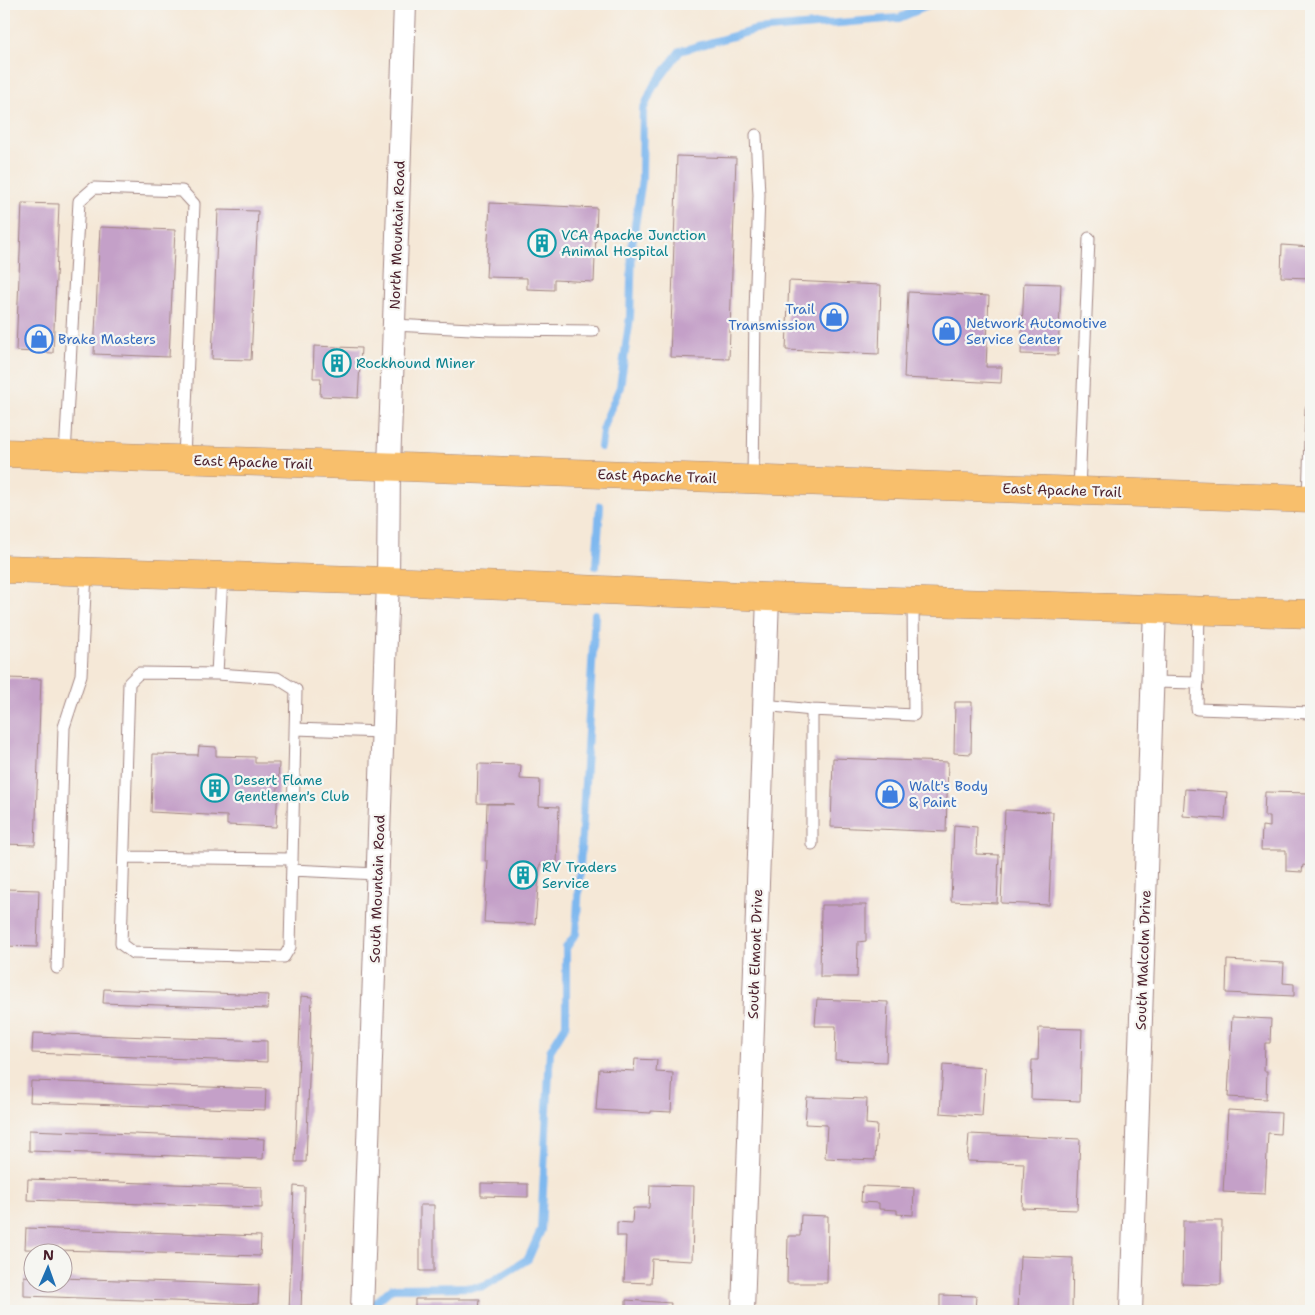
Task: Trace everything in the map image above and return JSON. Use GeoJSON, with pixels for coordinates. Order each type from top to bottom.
{"type":"FeatureCollection","features":[{"type":"Feature","properties":{"kind":"main road","name":"East Apache Trail"},"geometry":{"type":"LineString","coordinates":[[4,453],[1310,499]]}},
{"type":"Feature","properties":{"kind":"main road"},"geometry":{"type":"LineString","coordinates":[[4,569],[388,581],[768,597],[1311,614]]}},
{"type":"Feature","properties":{"kind":"street","name":"North Mountain Road"},"geometry":{"type":"LineString","coordinates":[[388,466],[405,4]]}},
{"type":"Feature","properties":{"kind":"street","name":"South Mountain Road"},"geometry":{"type":"LineString","coordinates":[[362,1311],[388,581],[388,466]]}},
{"type":"Feature","properties":{"kind":"street","name":"South Elmont Drive"},"geometry":{"type":"LineString","coordinates":[[743,1311],[768,597]]}},
{"type":"Feature","properties":{"kind":"street","name":"South Malcolm Drive"},"geometry":{"type":"LineString","coordinates":[[1131,1311],[1155,608]]}},
{"type":"Feature","properties":{"kind":"lane"},"geometry":{"type":"LineString","coordinates":[[753,480],[755,312],[759,195],[756,135]]}},
{"type":"Feature","properties":{"kind":"lane"},"geometry":{"type":"LineString","coordinates":[[65,455],[78,201],[94,188],[182,191],[194,204],[184,459]]}},
{"type":"Feature","properties":{"kind":"lane"},"geometry":{"type":"LineString","coordinates":[[1079,491],[1089,238]]}},
{"type":"Feature","properties":{"kind":"lane"},"geometry":{"type":"LineString","coordinates":[[394,325],[490,330],[593,331]]}},
{"type":"Feature","properties":{"kind":"lane"},"geometry":{"type":"LineString","coordinates":[[1310,499],[1311,409]]}},
{"type":"Feature","properties":{"kind":"lane"},"geometry":{"type":"LineString","coordinates":[[57,968],[64,727],[81,675],[86,572]]}},
{"type":"Feature","properties":{"kind":"lane"},"geometry":{"type":"LineString","coordinates":[[217,674],[222,576]]}},
{"type":"Feature","properties":{"kind":"lane"},"geometry":{"type":"LineString","coordinates":[[764,705],[812,710],[914,715],[913,601]]}},
{"type":"Feature","properties":{"kind":"lane"},"geometry":{"type":"LineString","coordinates":[[1200,610],[1198,709],[1311,713]]}},
{"type":"Feature","properties":{"kind":"lane"},"geometry":{"type":"LineString","coordinates":[[139,673],[217,674],[277,678],[296,690],[295,729],[290,947],[284,956],[134,953],[121,944],[130,683],[139,673]]}},
{"type":"Feature","properties":{"kind":"lane"},"geometry":{"type":"LineString","coordinates":[[1153,682],[1198,684]]}},
{"type":"Feature","properties":{"kind":"lane"},"geometry":{"type":"LineString","coordinates":[[812,710],[812,844]]}},
{"type":"Feature","properties":{"kind":"lane"},"geometry":{"type":"LineString","coordinates":[[295,729],[383,732]]}},
{"type":"Feature","properties":{"kind":"lane"},"geometry":{"type":"LineString","coordinates":[[124,858],[292,865],[378,874]]}},
{"type":"Feature","properties":{"kind":"building"},"geometry":{"type":"Polygon","coordinates":[[[677,156],[736,158],[729,359],[670,357],[677,156]]]}},
{"type":"Feature","properties":{"kind":"building"},"geometry":{"type":"Polygon","coordinates":[[[22,203],[59,204],[53,353],[16,351],[22,203]]]}},
{"type":"Feature","properties":{"kind":"building","name":"VCA Apache Junction Animal Hospital"},"geometry":{"type":"Polygon","coordinates":[[[490,203],[597,208],[594,282],[554,280],[554,290],[527,289],[527,278],[486,277],[490,203]]]}},
{"type":"Feature","properties":{"kind":"building"},"geometry":{"type":"Polygon","coordinates":[[[218,210],[258,211],[251,360],[212,359],[218,210]]]}},
{"type":"Feature","properties":{"kind":"building"},"geometry":{"type":"Polygon","coordinates":[[[100,227],[175,230],[169,357],[94,354],[100,227]]]}},
{"type":"Feature","properties":{"kind":"building"},"geometry":{"type":"Polygon","coordinates":[[[1282,245],[1311,247],[1311,278],[1281,277],[1282,245]]]}},
{"type":"Feature","properties":{"kind":"building","name":"Trail Transmission"},"geometry":{"type":"Polygon","coordinates":[[[789,281],[881,285],[879,354],[786,350],[789,281]]]}},
{"type":"Feature","properties":{"kind":"building"},"geometry":{"type":"Polygon","coordinates":[[[1024,283],[1061,284],[1058,355],[1021,354],[1024,283]]]}},
{"type":"Feature","properties":{"kind":"building","name":"Network Automotive Service Center"},"geometry":{"type":"Polygon","coordinates":[[[908,292],[989,296],[986,367],[1002,367],[1001,383],[904,378],[908,292]]]}},
{"type":"Feature","properties":{"kind":"building","name":"Rockhound Miner"},"geometry":{"type":"Polygon","coordinates":[[[314,346],[361,348],[358,398],[320,396],[321,378],[313,378],[314,346]]]}},
{"type":"Feature","properties":{"kind":"building"},"geometry":{"type":"Polygon","coordinates":[[[6,678],[41,679],[35,845],[4,844],[6,678]]]}},
{"type":"Feature","properties":{"kind":"building"},"geometry":{"type":"Polygon","coordinates":[[[955,702],[972,702],[971,754],[954,753],[955,702]]]}},
{"type":"Feature","properties":{"kind":"building","name":"Desert Flame Gentlemen's Club"},"geometry":{"type":"Polygon","coordinates":[[[199,746],[216,747],[216,756],[255,757],[255,763],[279,763],[276,827],[227,825],[227,816],[151,812],[153,754],[198,755],[199,746]]]}},
{"type":"Feature","properties":{"kind":"building","name":"Walt's Body & Paint"},"geometry":{"type":"Polygon","coordinates":[[[833,758],[948,762],[946,832],[831,827],[833,758]]]}},
{"type":"Feature","properties":{"kind":"building"},"geometry":{"type":"Polygon","coordinates":[[[478,764],[521,765],[520,779],[540,780],[539,806],[559,807],[557,864],[540,864],[535,924],[484,922],[488,861],[485,861],[487,804],[514,804],[477,803],[478,764]]]}},
{"type":"Feature","properties":{"kind":"building"},"geometry":{"type":"Polygon","coordinates":[[[1185,789],[1227,792],[1225,819],[1183,816],[1185,789]]]}},
{"type":"Feature","properties":{"kind":"building"},"geometry":{"type":"Polygon","coordinates":[[[1265,792],[1311,793],[1311,866],[1303,865],[1302,872],[1286,871],[1286,850],[1261,850],[1262,826],[1270,827],[1270,816],[1264,816],[1265,792]]]}},
{"type":"Feature","properties":{"kind":"building"},"geometry":{"type":"Polygon","coordinates":[[[1005,810],[1053,812],[1049,905],[1001,903],[1005,810]]]}},
{"type":"Feature","properties":{"kind":"building"},"geometry":{"type":"Polygon","coordinates":[[[954,825],[977,827],[976,854],[999,855],[997,903],[951,901],[954,825]]]}},
{"type":"Feature","properties":{"kind":"building"},"geometry":{"type":"Polygon","coordinates":[[[6,889],[39,890],[37,947],[5,946],[6,889]]]}},
{"type":"Feature","properties":{"kind":"building"},"geometry":{"type":"Polygon","coordinates":[[[821,905],[866,905],[866,941],[858,942],[857,977],[820,977],[821,905]]]}},
{"type":"Feature","properties":{"kind":"building"},"geometry":{"type":"Polygon","coordinates":[[[1227,960],[1284,963],[1283,983],[1294,984],[1294,996],[1226,993],[1227,960]]]}},
{"type":"Feature","properties":{"kind":"building"},"geometry":{"type":"Polygon","coordinates":[[[104,989],[269,995],[268,1009],[103,1003],[104,989]]]}},
{"type":"Feature","properties":{"kind":"building"},"geometry":{"type":"Polygon","coordinates":[[[301,996],[312,997],[306,1162],[295,1162],[301,996]]]}},
{"type":"Feature","properties":{"kind":"building"},"geometry":{"type":"Polygon","coordinates":[[[817,999],[888,1002],[886,1062],[835,1060],[836,1026],[815,1026],[817,999]]]}},
{"type":"Feature","properties":{"kind":"building"},"geometry":{"type":"Polygon","coordinates":[[[1232,1017],[1271,1019],[1270,1043],[1265,1043],[1266,1099],[1228,1097],[1232,1017]]]}},
{"type":"Feature","properties":{"kind":"building"},"geometry":{"type":"Polygon","coordinates":[[[1039,1028],[1082,1029],[1080,1101],[1031,1099],[1032,1060],[1038,1060],[1039,1028]]]}},
{"type":"Feature","properties":{"kind":"building"},"geometry":{"type":"Polygon","coordinates":[[[33,1033],[267,1041],[267,1062],[32,1053],[33,1033]]]}},
{"type":"Feature","properties":{"kind":"building"},"geometry":{"type":"Polygon","coordinates":[[[635,1059],[657,1060],[656,1072],[673,1073],[671,1112],[651,1111],[651,1113],[596,1110],[599,1069],[634,1071],[635,1059]]]}},
{"type":"Feature","properties":{"kind":"building"},"geometry":{"type":"Polygon","coordinates":[[[943,1065],[985,1068],[982,1116],[940,1113],[943,1065]]]}},
{"type":"Feature","properties":{"kind":"building"},"geometry":{"type":"Polygon","coordinates":[[[31,1081],[266,1089],[265,1110],[30,1102],[31,1081]]]}},
{"type":"Feature","properties":{"kind":"building"},"geometry":{"type":"Polygon","coordinates":[[[807,1097],[867,1099],[866,1124],[877,1125],[875,1160],[825,1158],[827,1125],[805,1124],[807,1097]]]}},
{"type":"Feature","properties":{"kind":"building"},"geometry":{"type":"Polygon","coordinates":[[[1228,1110],[1281,1113],[1280,1134],[1268,1133],[1265,1194],[1223,1192],[1228,1110]]]}},
{"type":"Feature","properties":{"kind":"building"},"geometry":{"type":"Polygon","coordinates":[[[29,1130],[264,1139],[263,1159],[29,1151],[29,1130]]]}},
{"type":"Feature","properties":{"kind":"building"},"geometry":{"type":"Polygon","coordinates":[[[969,1134],[1080,1139],[1077,1210],[1022,1208],[1024,1163],[967,1161],[969,1134]]]}},
{"type":"Feature","properties":{"kind":"building"},"geometry":{"type":"Polygon","coordinates":[[[28,1179],[262,1187],[262,1208],[27,1200],[28,1179]]]}},
{"type":"Feature","properties":{"kind":"building"},"geometry":{"type":"Polygon","coordinates":[[[481,1183],[528,1184],[528,1197],[481,1196],[481,1183]]]}},
{"type":"Feature","properties":{"kind":"building"},"geometry":{"type":"Polygon","coordinates":[[[650,1185],[694,1186],[692,1261],[652,1259],[651,1283],[624,1282],[626,1236],[617,1236],[617,1222],[632,1223],[633,1208],[649,1208],[650,1185]]]}},
{"type":"Feature","properties":{"kind":"building"},"geometry":{"type":"Polygon","coordinates":[[[294,1186],[305,1187],[301,1311],[289,1311],[294,1186]]]}},
{"type":"Feature","properties":{"kind":"building"},"geometry":{"type":"Polygon","coordinates":[[[862,1186],[914,1188],[913,1215],[897,1214],[897,1210],[879,1209],[879,1203],[861,1202],[862,1186]]]}},
{"type":"Feature","properties":{"kind":"building"},"geometry":{"type":"Polygon","coordinates":[[[420,1205],[434,1205],[434,1271],[420,1271],[420,1205]]]}},
{"type":"Feature","properties":{"kind":"building"},"geometry":{"type":"Polygon","coordinates":[[[801,1215],[828,1216],[827,1283],[787,1283],[788,1236],[800,1236],[801,1215]]]}},
{"type":"Feature","properties":{"kind":"building"},"geometry":{"type":"Polygon","coordinates":[[[1183,1221],[1222,1221],[1221,1285],[1182,1284],[1183,1221]]]}},
{"type":"Feature","properties":{"kind":"building"},"geometry":{"type":"Polygon","coordinates":[[[26,1228],[261,1236],[260,1256],[72,1250],[72,1242],[25,1242],[26,1228]]]}},
{"type":"Feature","properties":{"kind":"building"},"geometry":{"type":"Polygon","coordinates":[[[1020,1256],[1073,1258],[1072,1311],[1018,1311],[1020,1256]]]}},
{"type":"Feature","properties":{"kind":"building"},"geometry":{"type":"Polygon","coordinates":[[[72,1278],[259,1285],[258,1304],[24,1296],[24,1292],[72,1292],[72,1278]]]}},
{"type":"Feature","properties":{"kind":"building"},"geometry":{"type":"Polygon","coordinates":[[[940,1295],[976,1296],[975,1311],[940,1311],[940,1295]]]}},
{"type":"Feature","properties":{"kind":"building"},"geometry":{"type":"Polygon","coordinates":[[[415,1299],[480,1299],[479,1311],[415,1311],[415,1299]]]}},
{"type":"Feature","properties":{"kind":"building"},"geometry":{"type":"Polygon","coordinates":[[[626,1300],[671,1303],[670,1311],[626,1311],[626,1300]]]}},
{"type":"Feature","properties":{"kind":"waterway"},"geometry":{"type":"LineString","coordinates":[[601,447],[604,424],[620,387],[630,317],[632,245],[642,179],[643,110],[653,87],[680,51],[755,30],[899,18],[932,4]]}},
{"type":"Feature","properties":{"kind":"waterway"},"geometry":{"type":"LineString","coordinates":[[596,566],[600,506]]}},
{"type":"Feature","properties":{"kind":"waterway"},"geometry":{"type":"LineString","coordinates":[[366,1311],[392,1288],[483,1287],[528,1259],[541,1230],[550,1051],[566,1025],[566,948],[576,934],[595,614]]}},
{"type":"Feature","properties":{"kind":"place","name":"VCA Apache Junction Animal Hospital"},"geometry":{"type":"Point","coordinates":[542,243]}},
{"type":"Feature","properties":{"kind":"place","name":"Trail Transmission"},"geometry":{"type":"Point","coordinates":[834,317]}},
{"type":"Feature","properties":{"kind":"place","name":"Network Automotive Service Center"},"geometry":{"type":"Point","coordinates":[947,331]}},
{"type":"Feature","properties":{"kind":"place","name":"Brake Masters"},"geometry":{"type":"Point","coordinates":[39,339]}},
{"type":"Feature","properties":{"kind":"place","name":"Rockhound Miner"},"geometry":{"type":"Point","coordinates":[337,363]}},
{"type":"Feature","properties":{"kind":"place","name":"Desert Flame Gentlemen's Club"},"geometry":{"type":"Point","coordinates":[215,788]}},
{"type":"Feature","properties":{"kind":"place","name":"Walt's Body & Paint"},"geometry":{"type":"Point","coordinates":[890,794]}},
{"type":"Feature","properties":{"kind":"place","name":"RV Traders Service"},"geometry":{"type":"Point","coordinates":[523,875]}}]}
